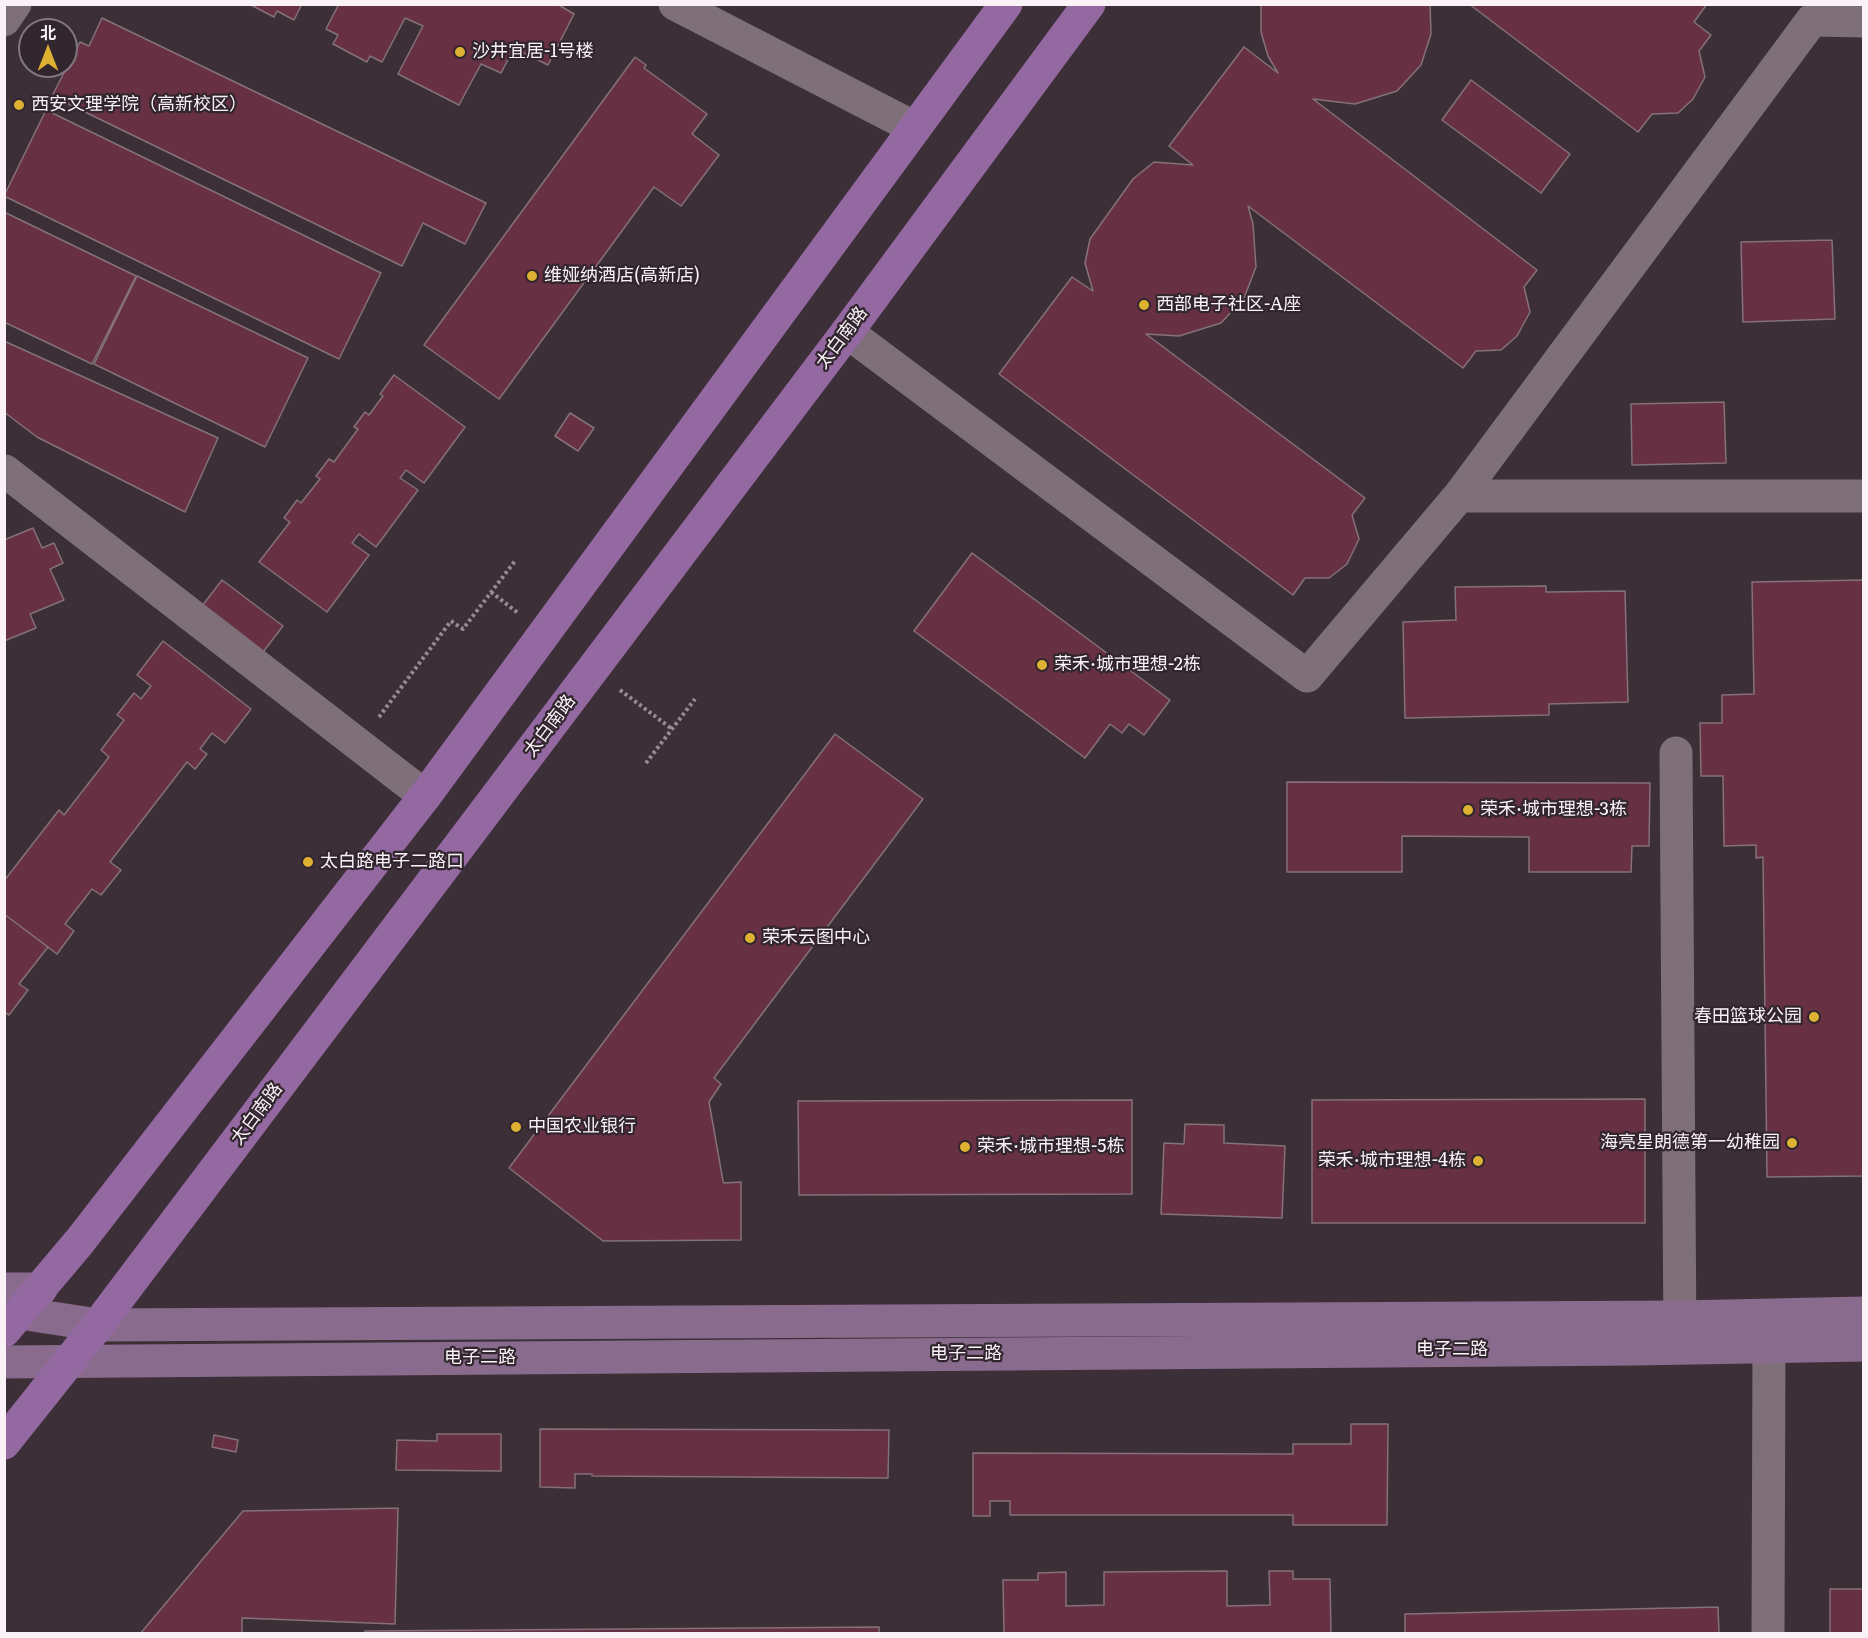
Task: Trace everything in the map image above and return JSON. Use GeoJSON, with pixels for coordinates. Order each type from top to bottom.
{"type":"FeatureCollection","features":[{"type":"Feature","properties":{"kind":"main road"},"geometry":{"type":"LineString","coordinates":[[8,1312],[41,1288],[81,1241],[425,796],[1006,4]]}},
{"type":"Feature","properties":{"kind":"main road","name":"太白南路"},"geometry":{"type":"LineString","coordinates":[[4,1443],[98,1324],[847,332],[1089,4]]}},
{"type":"Feature","properties":{"kind":"main road","name":"电子二路"},"geometry":{"type":"LineString","coordinates":[[8,1312],[98,1324],[1681,1332],[1769,1347],[1863,1345]]}},
{"type":"Feature","properties":{"kind":"main road","name":"电子二路"},"geometry":{"type":"LineString","coordinates":[[4,1362],[1681,1332],[1863,1313]]}},
{"type":"Feature","properties":{"kind":"street"},"geometry":{"type":"LineString","coordinates":[[4,20],[15,4]]}},
{"type":"Feature","properties":{"kind":"street"},"geometry":{"type":"LineString","coordinates":[[675,4],[915,128]]}},
{"type":"Feature","properties":{"kind":"street"},"geometry":{"type":"LineString","coordinates":[[847,332],[1306,675],[1459,496],[1815,12],[1863,21]]}},
{"type":"Feature","properties":{"kind":"street"},"geometry":{"type":"LineString","coordinates":[[5,471],[425,796]]}},
{"type":"Feature","properties":{"kind":"street"},"geometry":{"type":"LineString","coordinates":[[1459,496],[1863,496]]}},
{"type":"Feature","properties":{"kind":"street"},"geometry":{"type":"LineString","coordinates":[[1676,753],[1681,1332]]}},
{"type":"Feature","properties":{"kind":"street"},"geometry":{"type":"LineString","coordinates":[[1768,1634],[1769,1347]]}},
{"type":"Feature","properties":{"kind":"path"},"geometry":{"type":"LineString","coordinates":[[358,745],[452,621],[463,629],[515,561]]}},
{"type":"Feature","properties":{"kind":"path"},"geometry":{"type":"LineString","coordinates":[[646,763],[695,699]]}},
{"type":"Feature","properties":{"kind":"building"},"geometry":{"type":"Polygon","coordinates":[[[249,4],[302,4],[294,20],[277,11],[274,17],[249,4]]]}},
{"type":"Feature","properties":{"kind":"building","name":"沙井宜居-1号楼"},"geometry":{"type":"Polygon","coordinates":[[[339,4],[557,4],[574,14],[548,65],[514,48],[501,73],[481,64],[459,105],[398,74],[423,26],[405,18],[382,62],[370,56],[367,62],[333,44],[338,35],[326,29],[339,4]]]}},
{"type":"Feature","properties":{"kind":"building","name":"西部电子社区-A座"},"geometry":{"type":"Polygon","coordinates":[[[1261,4],[1430,4],[1431,34],[1421,65],[1397,91],[1355,104],[1313,99],[1537,270],[1524,287],[1530,312],[1517,336],[1501,350],[1476,351],[1463,368],[1248,206],[1253,224],[1256,267],[1244,298],[1221,323],[1179,336],[1146,334],[1365,498],[1352,515],[1359,539],[1347,564],[1329,578],[1305,578],[1293,595],[999,374],[1072,277],[1093,291],[1085,263],[1090,239],[1133,179],[1154,162],[1193,165],[1169,146],[1244,47],[1278,73],[1268,56],[1261,32],[1261,4]]]}},
{"type":"Feature","properties":{"kind":"building"},"geometry":{"type":"Polygon","coordinates":[[[1469,4],[1707,4],[1694,22],[1711,35],[1699,51],[1705,77],[1693,99],[1678,113],[1652,114],[1638,132],[1469,4]]]}},
{"type":"Feature","properties":{"kind":"building"},"geometry":{"type":"Polygon","coordinates":[[[102,18],[486,203],[465,244],[423,223],[402,266],[52,96],[61,78],[78,78],[78,46],[80,42],[89,46],[102,18]]]}},
{"type":"Feature","properties":{"kind":"building","name":"维娅纳酒店(高新店)"},"geometry":{"type":"Polygon","coordinates":[[[635,57],[646,65],[644,68],[707,114],[692,134],[719,155],[681,206],[654,187],[499,399],[424,345],[635,57]]]}},
{"type":"Feature","properties":{"kind":"building"},"geometry":{"type":"Polygon","coordinates":[[[1471,80],[1570,154],[1541,193],[1442,120],[1471,80]]]}},
{"type":"Feature","properties":{"kind":"building"},"geometry":{"type":"Polygon","coordinates":[[[46,110],[381,273],[339,359],[4,196],[46,110]]]}},
{"type":"Feature","properties":{"kind":"building"},"geometry":{"type":"Polygon","coordinates":[[[4,212],[136,276],[92,364],[4,322],[4,212]]]}},
{"type":"Feature","properties":{"kind":"building"},"geometry":{"type":"Polygon","coordinates":[[[1832,240],[1835,319],[1743,322],[1741,242],[1832,240]]]}},
{"type":"Feature","properties":{"kind":"building"},"geometry":{"type":"Polygon","coordinates":[[[137,276],[308,358],[265,447],[94,364],[137,276]]]}},
{"type":"Feature","properties":{"kind":"building"},"geometry":{"type":"Polygon","coordinates":[[[4,341],[218,438],[185,512],[37,437],[4,412],[4,341]]]}},
{"type":"Feature","properties":{"kind":"building"},"geometry":{"type":"Polygon","coordinates":[[[394,375],[465,427],[424,483],[406,470],[400,478],[418,490],[376,547],[359,534],[352,543],[369,555],[327,612],[259,562],[290,522],[284,518],[297,500],[301,503],[320,479],[316,476],[329,459],[334,462],[358,429],[354,427],[365,412],[369,415],[383,396],[380,394],[394,375]]]}},
{"type":"Feature","properties":{"kind":"building"},"geometry":{"type":"Polygon","coordinates":[[[1724,402],[1726,463],[1632,465],[1631,404],[1724,402]]]}},
{"type":"Feature","properties":{"kind":"building"},"geometry":{"type":"Polygon","coordinates":[[[570,413],[594,428],[578,451],[555,436],[570,413]]]}},
{"type":"Feature","properties":{"kind":"building"},"geometry":{"type":"Polygon","coordinates":[[[33,528],[42,548],[54,543],[63,563],[50,569],[64,600],[30,614],[36,628],[4,641],[4,540],[33,528]]]}},
{"type":"Feature","properties":{"kind":"building","name":"荣禾·城市理想-2栋"},"geometry":{"type":"Polygon","coordinates":[[[972,553],[1170,700],[1144,735],[1129,724],[1122,733],[1110,724],[1085,758],[914,631],[972,553]]]}},
{"type":"Feature","properties":{"kind":"building"},"geometry":{"type":"Polygon","coordinates":[[[222,580],[283,626],[263,652],[202,606],[222,580]]]}},
{"type":"Feature","properties":{"kind":"building","name":"春田篮球公园"},"geometry":{"type":"Polygon","coordinates":[[[1864,580],[1864,1176],[1767,1177],[1763,857],[1756,858],[1756,845],[1724,846],[1723,776],[1701,776],[1700,723],[1722,723],[1722,695],[1754,694],[1752,582],[1864,580]]]}},
{"type":"Feature","properties":{"kind":"building"},"geometry":{"type":"Polygon","coordinates":[[[1546,586],[1546,592],[1625,591],[1628,702],[1549,704],[1549,715],[1405,718],[1403,622],[1456,620],[1455,587],[1546,586]]]}},
{"type":"Feature","properties":{"kind":"building"},"geometry":{"type":"Polygon","coordinates":[[[163,641],[251,709],[225,743],[212,733],[200,749],[207,754],[195,769],[187,762],[110,862],[121,870],[101,895],[92,889],[65,924],[74,931],[57,954],[4,914],[4,881],[59,810],[64,815],[109,757],[101,750],[124,720],[117,715],[134,693],[141,699],[151,686],[137,675],[163,641]]]}},
{"type":"Feature","properties":{"kind":"building","name":"荣禾云图中心"},"geometry":{"type":"Polygon","coordinates":[[[835,734],[923,799],[714,1078],[721,1084],[709,1102],[723,1181],[724,1183],[741,1182],[741,1240],[603,1241],[509,1168],[835,734]]]}},
{"type":"Feature","properties":{"kind":"building","name":"荣禾·城市理想-3栋"},"geometry":{"type":"Polygon","coordinates":[[[1287,782],[1650,783],[1649,846],[1632,846],[1631,872],[1529,872],[1529,837],[1402,836],[1402,872],[1287,872],[1287,782]]]}},
{"type":"Feature","properties":{"kind":"building"},"geometry":{"type":"Polygon","coordinates":[[[4,914],[48,947],[19,984],[28,990],[9,1015],[4,1012],[4,914]]]}},
{"type":"Feature","properties":{"kind":"building","name":"荣禾·城市理想-4栋"},"geometry":{"type":"Polygon","coordinates":[[[1645,1099],[1645,1223],[1312,1223],[1312,1100],[1645,1099]]]}},
{"type":"Feature","properties":{"kind":"building","name":"荣禾·城市理想-5栋"},"geometry":{"type":"Polygon","coordinates":[[[1132,1100],[1132,1194],[799,1195],[798,1101],[1132,1100]]]}},
{"type":"Feature","properties":{"kind":"building"},"geometry":{"type":"Polygon","coordinates":[[[1185,1124],[1224,1125],[1224,1143],[1285,1146],[1282,1218],[1161,1214],[1164,1143],[1184,1144],[1185,1124]]]}},
{"type":"Feature","properties":{"kind":"building"},"geometry":{"type":"Polygon","coordinates":[[[1351,1424],[1388,1424],[1387,1525],[1293,1525],[1293,1515],[1010,1515],[1010,1501],[990,1501],[990,1516],[973,1516],[973,1453],[1293,1454],[1293,1444],[1351,1444],[1351,1424]]]}},
{"type":"Feature","properties":{"kind":"building"},"geometry":{"type":"Polygon","coordinates":[[[540,1429],[889,1430],[888,1478],[575,1474],[575,1488],[540,1487],[540,1429]]]}},
{"type":"Feature","properties":{"kind":"building"},"geometry":{"type":"Polygon","coordinates":[[[437,1434],[501,1434],[501,1471],[396,1470],[397,1440],[437,1441],[437,1434]]]}},
{"type":"Feature","properties":{"kind":"building"},"geometry":{"type":"Polygon","coordinates":[[[214,1435],[238,1440],[236,1452],[212,1447],[214,1435]]]}},
{"type":"Feature","properties":{"kind":"building"},"geometry":{"type":"Polygon","coordinates":[[[398,1508],[395,1624],[242,1618],[242,1634],[140,1634],[243,1511],[398,1508]]]}},
{"type":"Feature","properties":{"kind":"building"},"geometry":{"type":"Polygon","coordinates":[[[1227,1571],[1227,1606],[1270,1605],[1269,1571],[1293,1571],[1293,1579],[1330,1579],[1331,1634],[1004,1634],[1003,1580],[1038,1580],[1038,1573],[1066,1572],[1066,1606],[1104,1605],[1104,1572],[1227,1571]]]}},
{"type":"Feature","properties":{"kind":"building"},"geometry":{"type":"Polygon","coordinates":[[[1830,1589],[1864,1589],[1864,1634],[1830,1634],[1830,1589]]]}},
{"type":"Feature","properties":{"kind":"building"},"geometry":{"type":"Polygon","coordinates":[[[1718,1607],[1719,1634],[1405,1634],[1405,1614],[1718,1607]]]}},
{"type":"Feature","properties":{"kind":"building"},"geometry":{"type":"Polygon","coordinates":[[[879,1627],[879,1634],[365,1634],[365,1631],[879,1627]]]}},
{"type":"Feature","properties":{"kind":"place","name":"沙井宜居-1号楼"},"geometry":{"type":"Point","coordinates":[460,52]}},
{"type":"Feature","properties":{"kind":"place","name":"西安文理学院（高新校区）"},"geometry":{"type":"Point","coordinates":[19,105]}},
{"type":"Feature","properties":{"kind":"place","name":"维娅纳酒店(高新店)"},"geometry":{"type":"Point","coordinates":[532,276]}},
{"type":"Feature","properties":{"kind":"place","name":"西部电子社区-A座"},"geometry":{"type":"Point","coordinates":[1144,305]}},
{"type":"Feature","properties":{"kind":"place","name":"荣禾·城市理想-2栋"},"geometry":{"type":"Point","coordinates":[1042,665]}},
{"type":"Feature","properties":{"kind":"place","name":"荣禾·城市理想-3栋"},"geometry":{"type":"Point","coordinates":[1468,810]}},
{"type":"Feature","properties":{"kind":"place","name":"太白路电子二路口"},"geometry":{"type":"Point","coordinates":[308,862]}},
{"type":"Feature","properties":{"kind":"place","name":"荣禾云图中心"},"geometry":{"type":"Point","coordinates":[750,938]}},
{"type":"Feature","properties":{"kind":"place","name":"春田篮球公园"},"geometry":{"type":"Point","coordinates":[1814,1017]}},
{"type":"Feature","properties":{"kind":"place","name":"中国农业银行"},"geometry":{"type":"Point","coordinates":[516,1127]}},
{"type":"Feature","properties":{"kind":"place","name":"海亮星朗德第一幼稚园"},"geometry":{"type":"Point","coordinates":[1792,1143]}},
{"type":"Feature","properties":{"kind":"place","name":"荣禾·城市理想-5栋"},"geometry":{"type":"Point","coordinates":[965,1147]}},
{"type":"Feature","properties":{"kind":"place","name":"荣禾·城市理想-4栋"},"geometry":{"type":"Point","coordinates":[1478,1161]}}]}
